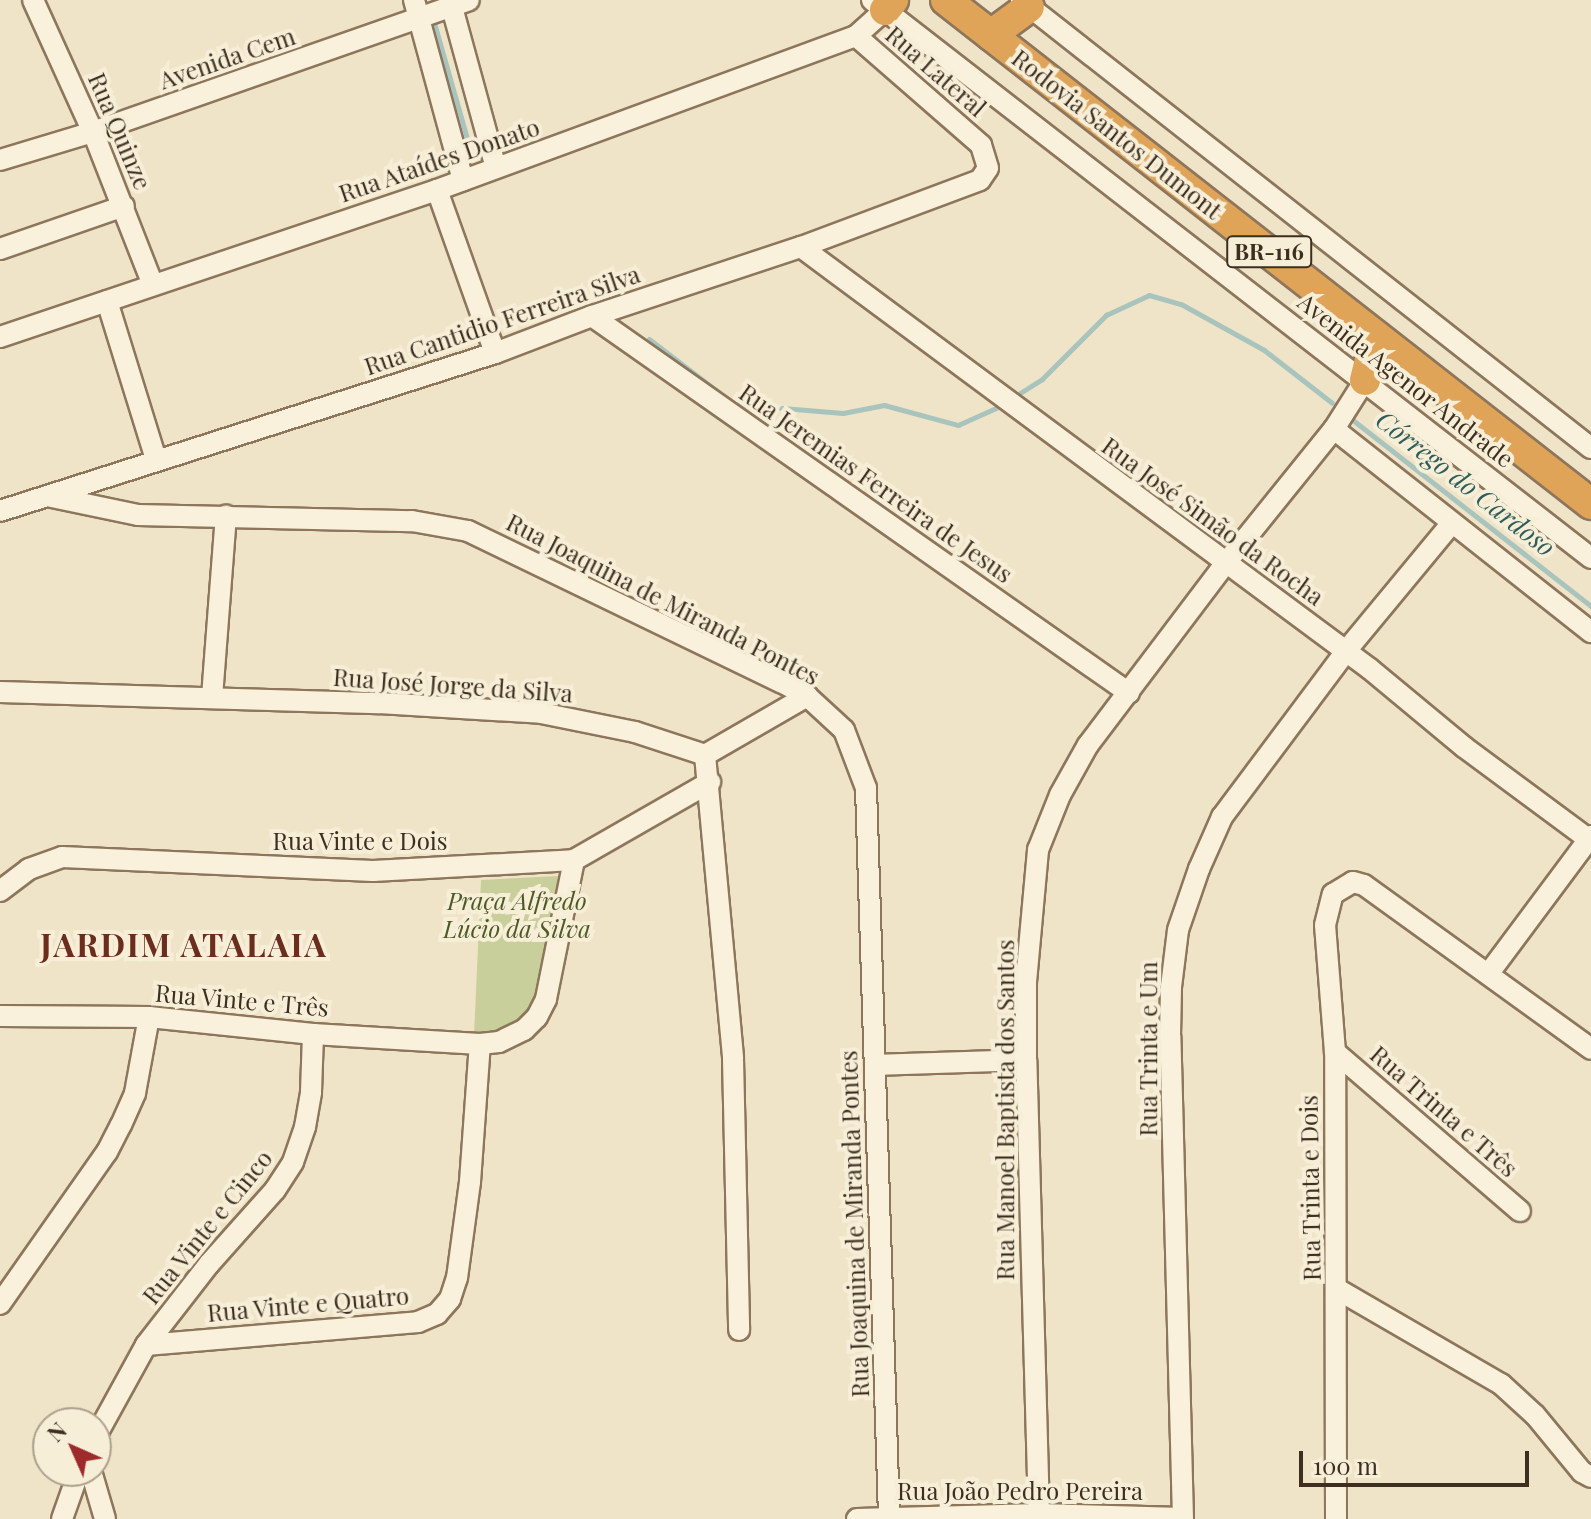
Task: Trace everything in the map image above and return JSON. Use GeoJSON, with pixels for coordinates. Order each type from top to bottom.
{"type":"FeatureCollection","features":[{"type":"Feature","properties":{"kind":"highway","name":"Rodovia Santos Dumont"},"geometry":{"type":"LineString","coordinates":[[946,0],[1591,504]]}},
{"type":"Feature","properties":{"kind":"highway"},"geometry":{"type":"LineString","coordinates":[[991,35],[1025,3]]}},
{"type":"Feature","properties":{"kind":"highway"},"geometry":{"type":"LineString","coordinates":[[1365,380],[1376,336]]}},
{"type":"Feature","properties":{"kind":"street","name":"Rua Quinze"},"geometry":{"type":"LineString","coordinates":[[33,0],[93,132],[153,285]]}},
{"type":"Feature","properties":{"kind":"street","name":"Avenida Cem"},"geometry":{"type":"LineString","coordinates":[[0,160],[93,132],[416,9],[457,2]]}},
{"type":"Feature","properties":{"kind":"street"},"geometry":{"type":"LineString","coordinates":[[457,2],[496,168]]}},
{"type":"Feature","properties":{"kind":"street","name":"Rua Ataídes Donato"},"geometry":{"type":"LineString","coordinates":[[0,337],[437,190],[856,36],[884,3]]}},
{"type":"Feature","properties":{"kind":"street","name":"Avenida Agenor Andrade"},"geometry":{"type":"LineString","coordinates":[[884,3],[1591,558]]}},
{"type":"Feature","properties":{"kind":"street"},"geometry":{"type":"LineString","coordinates":[[1025,3],[1591,448]]}},
{"type":"Feature","properties":{"kind":"street"},"geometry":{"type":"LineString","coordinates":[[416,9],[463,180]]}},
{"type":"Feature","properties":{"kind":"street","name":"Rua Lateral"},"geometry":{"type":"LineString","coordinates":[[856,36],[981,145]]}},
{"type":"Feature","properties":{"kind":"street","name":"Rua Cantidio Ferreira Silva"},"geometry":{"type":"LineString","coordinates":[[0,511],[495,353],[592,316],[967,188],[980,180],[988,168],[988,156],[981,145]]}},
{"type":"Feature","properties":{"kind":"street"},"geometry":{"type":"LineString","coordinates":[[437,190],[495,353]]}},
{"type":"Feature","properties":{"kind":"street"},"geometry":{"type":"LineString","coordinates":[[0,249],[124,206]]}},
{"type":"Feature","properties":{"kind":"street","name":"Rua José Simão da Rocha"},"geometry":{"type":"LineString","coordinates":[[801,247],[1346,651],[1464,747],[1590,839]]}},
{"type":"Feature","properties":{"kind":"street"},"geometry":{"type":"LineString","coordinates":[[107,301],[156,459]]}},
{"type":"Feature","properties":{"kind":"street","name":"Rua Jeremias Ferreira de Jesus"},"geometry":{"type":"LineString","coordinates":[[592,316],[1129,693]]}},
{"type":"Feature","properties":{"kind":"street","name":"Rua Manoel Baptista dos Santos"},"geometry":{"type":"LineString","coordinates":[[1039,1514],[1026,1060],[1026,982],[1038,850],[1073,769],[1225,564],[1334,429],[1365,380]]}},
{"type":"Feature","properties":{"kind":"street"},"geometry":{"type":"LineString","coordinates":[[1334,429],[1591,632]]}},
{"type":"Feature","properties":{"kind":"street","name":"Rua Joaquina de Miranda Pontes"},"geometry":{"type":"LineString","coordinates":[[47,496],[138,515],[412,521],[468,531],[545,565],[807,696],[844,730],[866,788],[889,1517]]}},
{"type":"Feature","properties":{"kind":"street"},"geometry":{"type":"LineString","coordinates":[[212,697],[226,516]]}},
{"type":"Feature","properties":{"kind":"street","name":"Rua Trinta e Um"},"geometry":{"type":"LineString","coordinates":[[1182,1518],[1170,1036],[1173,954],[1186,904],[1222,817],[1346,651],[1452,523]]}},
{"type":"Feature","properties":{"kind":"street","name":"Rua José Jorge da Silva"},"geometry":{"type":"LineString","coordinates":[[0,692],[212,697],[541,713],[635,732],[705,755]]}},
{"type":"Feature","properties":{"kind":"street"},"geometry":{"type":"LineString","coordinates":[[739,1330],[733,1059],[710,782],[705,755],[807,696]]}},
{"type":"Feature","properties":{"kind":"street","name":"Rua Vinte e Dois"},"geometry":{"type":"LineString","coordinates":[[0,891],[29,869],[62,857],[373,871],[574,860],[710,782]]}},
{"type":"Feature","properties":{"kind":"street"},"geometry":{"type":"LineString","coordinates":[[1590,839],[1489,973],[1591,1049]]}},
{"type":"Feature","properties":{"kind":"street"},"geometry":{"type":"LineString","coordinates":[[480,1044],[511,1038],[524,1030],[542,1008],[574,860]]}},
{"type":"Feature","properties":{"kind":"street","name":"Rua Trinta e Dois"},"geometry":{"type":"LineString","coordinates":[[1336,1519],[1335,1052],[1325,925],[1333,894],[1353,882],[1364,885],[1489,973]]}},
{"type":"Feature","properties":{"kind":"street","name":"Rua Vinte e Três"},"geometry":{"type":"LineString","coordinates":[[0,1016],[149,1017],[313,1034],[480,1044]]}},
{"type":"Feature","properties":{"kind":"street"},"geometry":{"type":"LineString","coordinates":[[0,1304],[107,1152],[135,1093],[149,1017]]}},
{"type":"Feature","properties":{"kind":"street","name":"Rua Vinte e Cinco"},"geometry":{"type":"LineString","coordinates":[[112,1407],[146,1345],[209,1264],[275,1190],[293,1162],[305,1127],[311,1092],[313,1034]]}},
{"type":"Feature","properties":{"kind":"street","name":"Rua Vinte e Quatro"},"geometry":{"type":"LineString","coordinates":[[146,1345],[418,1322],[437,1314],[450,1299],[457,1278],[470,1182],[480,1044]]}},
{"type":"Feature","properties":{"kind":"street","name":"Rua Trinta e Três"},"geometry":{"type":"LineString","coordinates":[[1335,1052],[1520,1211]]}},
{"type":"Feature","properties":{"kind":"street"},"geometry":{"type":"LineString","coordinates":[[875,1065],[1026,1060]]}},
{"type":"Feature","properties":{"kind":"street"},"geometry":{"type":"LineString","coordinates":[[1337,1289],[1501,1384],[1535,1415],[1582,1472],[1591,1477]]}},
{"type":"Feature","properties":{"kind":"street"},"geometry":{"type":"LineString","coordinates":[[62,1519],[73,1487]]}},
{"type":"Feature","properties":{"kind":"street"},"geometry":{"type":"LineString","coordinates":[[96,1487],[105,1519]]}},
{"type":"Feature","properties":{"kind":"street","name":"Rua João Pedro Pereira"},"geometry":{"type":"LineString","coordinates":[[857,1519],[1039,1514],[1182,1518]]}},
{"type":"Feature","properties":{"kind":"green space","name":"Praça Alfredo Lúcio da Silva"},"geometry":{"type":"Polygon","coordinates":[[[558,876],[555,913],[537,1002],[518,1022],[496,1033],[474,1035],[481,880],[558,876]]]}},
{"type":"Feature","properties":{"kind":"waterway","name":"Córrego do Cardoso"},"geometry":{"type":"LineString","coordinates":[[433,19],[472,156]]}},
{"type":"Feature","properties":{"kind":"waterway","name":"Córrego do Cardoso"},"geometry":{"type":"LineString","coordinates":[[1020,393],[1042,379],[1106,315],[1149,295],[1181,304],[1264,350],[1332,403]]}},
{"type":"Feature","properties":{"kind":"waterway","name":"Córrego do Cardoso"},"geometry":{"type":"LineString","coordinates":[[649,339],[734,404],[843,413],[884,405],[958,425],[998,407]]}},
{"type":"Feature","properties":{"kind":"waterway","name":"Córrego do Cardoso"},"geometry":{"type":"LineString","coordinates":[[1354,421],[1591,606]]}},
{"type":"Feature","properties":{"kind":"district","name":"JARDIM ATALAIA"},"geometry":{"type":"Point","coordinates":[184,944]}}]}
